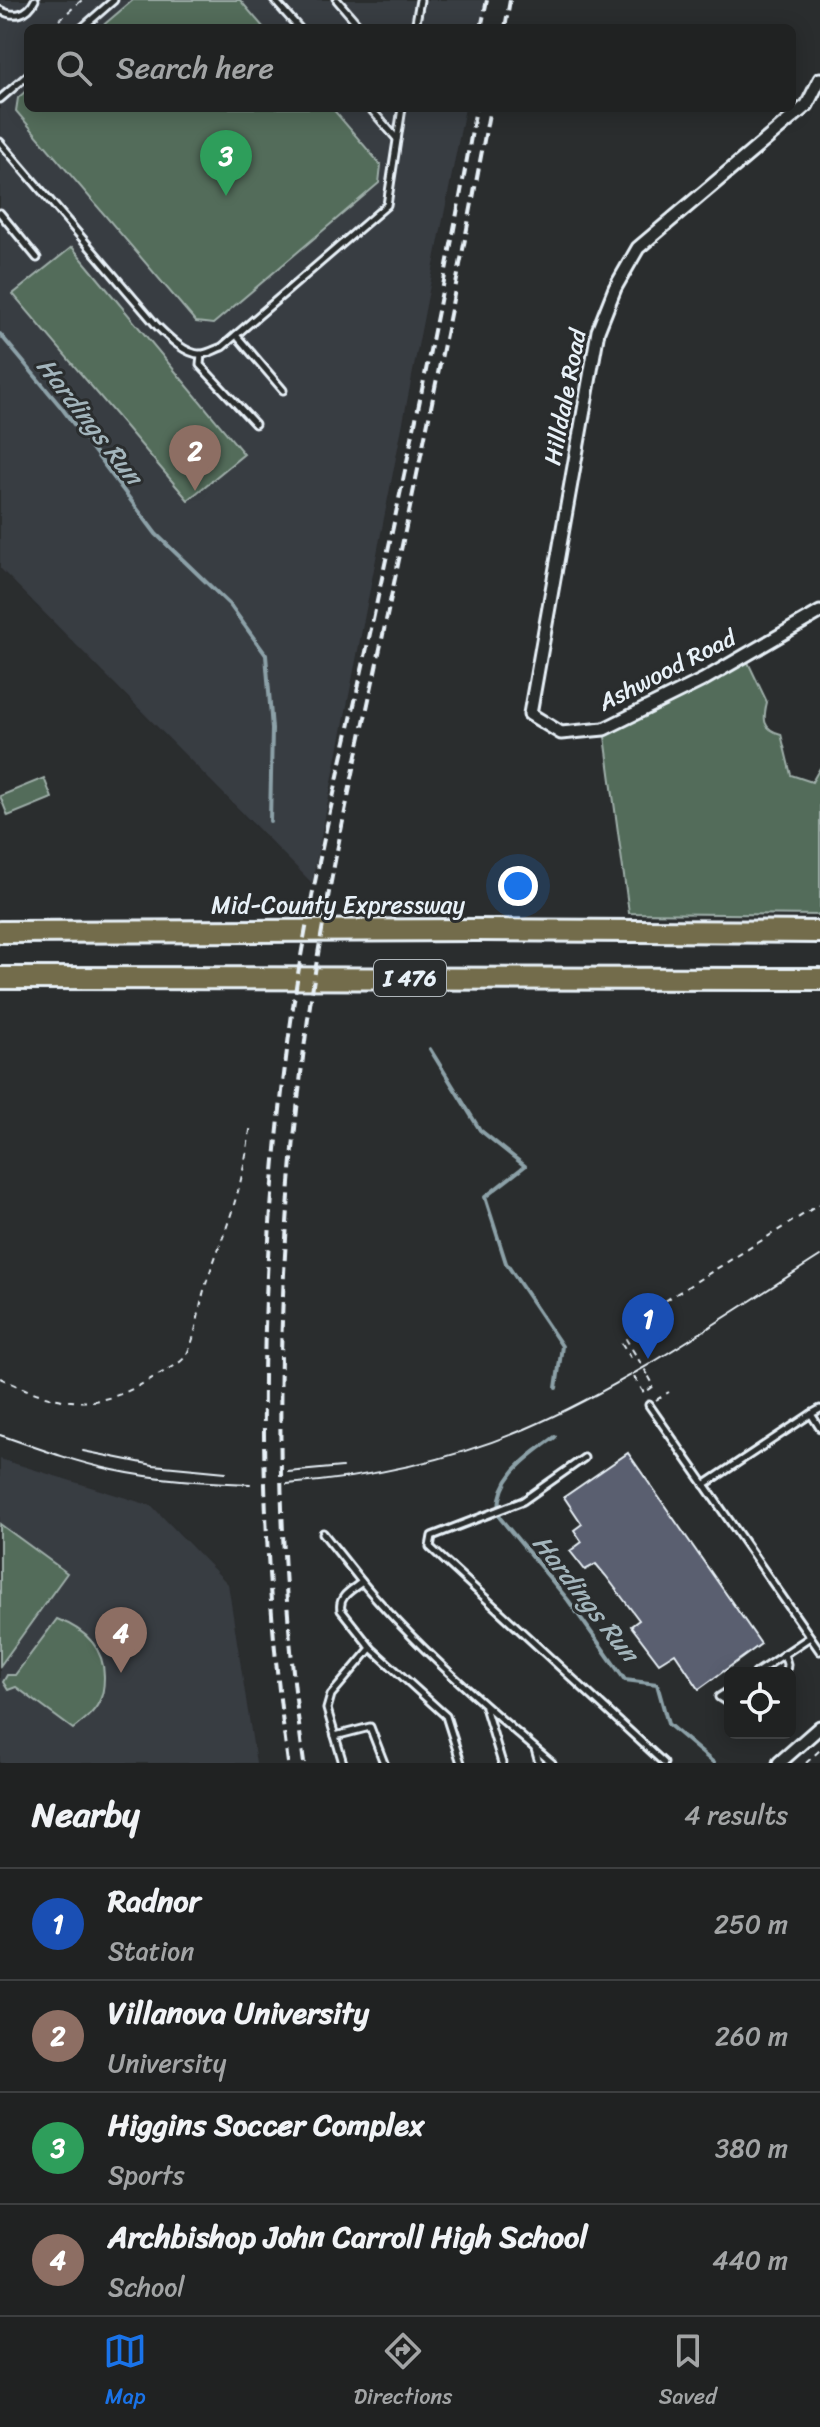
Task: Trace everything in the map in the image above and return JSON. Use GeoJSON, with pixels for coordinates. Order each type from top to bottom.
{"type":"FeatureCollection","features":[{"type":"Feature","properties":{"kind":"highway"},"geometry":{"type":"LineString","coordinates":[[768,932],[820,924]]}},
{"type":"Feature","properties":{"kind":"highway","name":"Mid-County Expressway"},"geometry":{"type":"LineString","coordinates":[[0,932],[820,932]]}},
{"type":"Feature","properties":{"kind":"highway","name":"I 476"},"geometry":{"type":"LineString","coordinates":[[0,978],[820,979]]}},
{"type":"Feature","properties":{"kind":"street","name":"Hilldale Road"},"geometry":{"type":"LineString","coordinates":[[530,714],[598,331],[615,288],[638,248],[807,105],[820,79]]}},
{"type":"Feature","properties":{"kind":"street","name":"Ashwood Road"},"geometry":{"type":"LineString","coordinates":[[530,714],[561,733],[604,729],[703,680],[820,612]]}},
{"type":"Feature","properties":{"kind":"street"},"geometry":{"type":"LineString","coordinates":[[786,1761],[820,1727]]}},
{"type":"Feature","properties":{"kind":"lane"},"geometry":{"type":"LineString","coordinates":[[0,10],[14,15],[22,14],[35,0]]}},
{"type":"Feature","properties":{"kind":"lane"},"geometry":{"type":"LineString","coordinates":[[87,24],[114,0]]}},
{"type":"Feature","properties":{"kind":"lane"},"geometry":{"type":"LineString","coordinates":[[274,0],[295,24]]}},
{"type":"Feature","properties":{"kind":"lane"},"geometry":{"type":"LineString","coordinates":[[337,0],[358,24]]}},
{"type":"Feature","properties":{"kind":"lane"},"geometry":{"type":"LineString","coordinates":[[416,24],[420,0]]}},
{"type":"Feature","properties":{"kind":"lane"},"geometry":{"type":"LineString","coordinates":[[0,99],[24,78]]}},
{"type":"Feature","properties":{"kind":"lane"},"geometry":{"type":"LineString","coordinates":[[374,112],[398,140]]}},
{"type":"Feature","properties":{"kind":"lane"},"geometry":{"type":"LineString","coordinates":[[0,142],[157,326],[189,351],[201,354],[222,347],[387,205],[402,112]]}},
{"type":"Feature","properties":{"kind":"lane"},"geometry":{"type":"LineString","coordinates":[[0,213],[37,258]]}},
{"type":"Feature","properties":{"kind":"lane"},"geometry":{"type":"LineString","coordinates":[[236,335],[283,390]]}},
{"type":"Feature","properties":{"kind":"lane"},"geometry":{"type":"LineString","coordinates":[[201,354],[200,365],[255,424]]}},
{"type":"Feature","properties":{"kind":"lane"},"geometry":{"type":"LineString","coordinates":[[649,1405],[820,1651]]}},
{"type":"Feature","properties":{"kind":"lane"},"geometry":{"type":"LineString","coordinates":[[704,1485],[820,1409]]}},
{"type":"Feature","properties":{"kind":"lane"},"geometry":{"type":"LineString","coordinates":[[811,1414],[820,1428]]}},
{"type":"Feature","properties":{"kind":"lane"},"geometry":{"type":"LineString","coordinates":[[584,1458],[523,1501],[432,1536],[430,1547],[664,1763]]}},
{"type":"Feature","properties":{"kind":"lane"},"geometry":{"type":"LineString","coordinates":[[323,1533],[395,1622],[552,1763]]}},
{"type":"Feature","properties":{"kind":"lane"},"geometry":{"type":"LineString","coordinates":[[362,1582],[342,1597],[341,1610],[371,1648],[446,1716],[461,1763]]}},
{"type":"Feature","properties":{"kind":"lane"},"geometry":{"type":"LineString","coordinates":[[765,1667],[810,1637]]}},
{"type":"Feature","properties":{"kind":"lane"},"geometry":{"type":"LineString","coordinates":[[343,1763],[327,1709],[331,1695],[371,1648]]}},
{"type":"Feature","properties":{"kind":"lane"},"geometry":{"type":"LineString","coordinates":[[784,1654],[787,1667]]}},
{"type":"Feature","properties":{"kind":"lane"},"geometry":{"type":"LineString","coordinates":[[485,1705],[502,1763]]}},
{"type":"Feature","properties":{"kind":"lane"},"geometry":{"type":"LineString","coordinates":[[335,1736],[370,1727],[384,1763]]}},
{"type":"Feature","properties":{"kind":"lane"},"geometry":{"type":"LineString","coordinates":[[535,1748],[539,1763]]}},
{"type":"Feature","properties":{"kind":"path"},"geometry":{"type":"LineString","coordinates":[[59,20],[82,0]]}},
{"type":"Feature","properties":{"kind":"path"},"geometry":{"type":"LineString","coordinates":[[0,1378],[55,1399],[101,1402],[124,1395],[184,1358],[235,1202],[251,1124]]}},
{"type":"Feature","properties":{"kind":"path"},"geometry":{"type":"LineString","coordinates":[[625,1326],[820,1204]]}},
{"type":"Feature","properties":{"kind":"path"},"geometry":{"type":"LineString","coordinates":[[631,1358],[621,1342],[626,1339],[654,1386],[644,1393],[634,1377]]}},
{"type":"Feature","properties":{"kind":"path"},"geometry":{"type":"LineString","coordinates":[[649,1405],[669,1392]]}},
{"type":"Feature","properties":{"kind":"path"},"geometry":{"type":"LineString","coordinates":[[806,1763],[820,1750]]}},
{"type":"Feature","properties":{"kind":"shaded area"},"geometry":{"type":"Polygon","coordinates":[[[0,0],[487,0],[482,24],[24,24],[24,112],[464,112],[312,883],[0,568],[0,0]]]}},
{"type":"Feature","properties":{"kind":"shaded area"},"geometry":{"type":"Polygon","coordinates":[[[0,1459],[152,1506],[228,1584],[256,1763],[0,1763],[0,1459]]]}},
{"type":"Feature","properties":{"kind":"green space"},"geometry":{"type":"Polygon","coordinates":[[[133,0],[240,0],[261,24],[105,24],[133,0]]]}},
{"type":"Feature","properties":{"kind":"green space"},"geometry":{"type":"Polygon","coordinates":[[[24,93],[24,112],[335,112],[381,165],[379,183],[213,324],[196,322],[16,111],[18,98],[24,93]]]}},
{"type":"Feature","properties":{"kind":"green space"},"geometry":{"type":"Polygon","coordinates":[[[72,247],[244,454],[188,500],[13,294],[72,247]]]}},
{"type":"Feature","properties":{"kind":"green space"},"geometry":{"type":"Polygon","coordinates":[[[745,656],[767,702],[765,722],[770,729],[781,734],[791,775],[812,782],[820,768],[820,915],[629,913],[604,729],[745,656]]]}},
{"type":"Feature","properties":{"kind":"green space"},"geometry":{"type":"Polygon","coordinates":[[[44,778],[52,798],[8,816],[0,796],[44,778]]]}},
{"type":"Feature","properties":{"kind":"green space"},"geometry":{"type":"Polygon","coordinates":[[[0,1524],[67,1573],[0,1666],[0,1524]]]}},
{"type":"Feature","properties":{"kind":"green space"},"geometry":{"type":"Polygon","coordinates":[[[57,1619],[91,1640],[103,1666],[104,1683],[97,1706],[73,1729],[16,1687],[8,1690],[3,1682],[7,1675],[15,1675],[57,1619]]]}},
{"type":"Feature","properties":{"kind":"building"},"geometry":{"type":"Polygon","coordinates":[[[628,1453],[761,1644],[729,1667],[724,1667],[724,1671],[699,1689],[675,1653],[659,1663],[631,1626],[639,1620],[606,1576],[596,1564],[585,1570],[570,1551],[582,1542],[574,1530],[582,1524],[564,1497],[628,1453]]]}},
{"type":"Feature","properties":{"kind":"waterway","name":"Hardings Run"},"geometry":{"type":"LineString","coordinates":[[0,334],[61,407],[156,534],[230,605],[266,655],[272,729],[270,821]]}},
{"type":"Feature","properties":{"kind":"waterway","name":"Hardings Run"},"geometry":{"type":"LineString","coordinates":[[430,1049],[480,1130],[525,1166],[485,1197],[506,1263],[562,1346],[556,1388]]}},
{"type":"Feature","properties":{"kind":"waterway","name":"Hardings Run"},"geometry":{"type":"LineString","coordinates":[[555,1437],[514,1470],[502,1492],[500,1518],[568,1600],[625,1680],[657,1684],[668,1724],[714,1763]]}},
{"type":"Feature","properties":{"kind":"tram line"},"geometry":{"type":"LineString","coordinates":[[287,1484],[408,1466],[467,1450],[525,1429],[639,1371],[820,1256]]}},
{"type":"Feature","properties":{"kind":"tram line"},"geometry":{"type":"LineString","coordinates":[[0,1435],[99,1467],[181,1480],[250,1484]]}},
{"type":"Feature","properties":{"kind":"tram line"},"geometry":{"type":"LineString","coordinates":[[83,1451],[153,1465],[226,1472]]}},
{"type":"Feature","properties":{"kind":"tram line"},"geometry":{"type":"LineString","coordinates":[[288,1472],[342,1467]]}},
{"type":"Feature","properties":{"kind":"railway"},"geometry":{"type":"LineString","coordinates":[[482,24],[487,0]]}},
{"type":"Feature","properties":{"kind":"railway"},"geometry":{"type":"LineString","coordinates":[[506,24],[510,0]]}},
{"type":"Feature","properties":{"kind":"railway"},"geometry":{"type":"LineString","coordinates":[[288,1763],[276,1665],[269,1566],[264,1368],[267,1269],[284,1072],[312,895],[423,385],[475,112]]}},
{"type":"Feature","properties":{"kind":"railway"},"geometry":{"type":"LineString","coordinates":[[304,1763],[286,1585],[280,1406],[282,1317],[294,1138],[319,947],[338,846],[489,112]]}},
{"type":"Feature","properties":{"kind":"place","name":"Higgins Soccer Complex"},"geometry":{"type":"Point","coordinates":[226,196]}},
{"type":"Feature","properties":{"kind":"place","name":"Villanova University"},"geometry":{"type":"Point","coordinates":[195,491]}},
{"type":"Feature","properties":{"kind":"place","name":"Radnor"},"geometry":{"type":"Point","coordinates":[648,1359]}},
{"type":"Feature","properties":{"kind":"place","name":"Archbishop John Carroll High School"},"geometry":{"type":"Point","coordinates":[121,1673]}}]}
